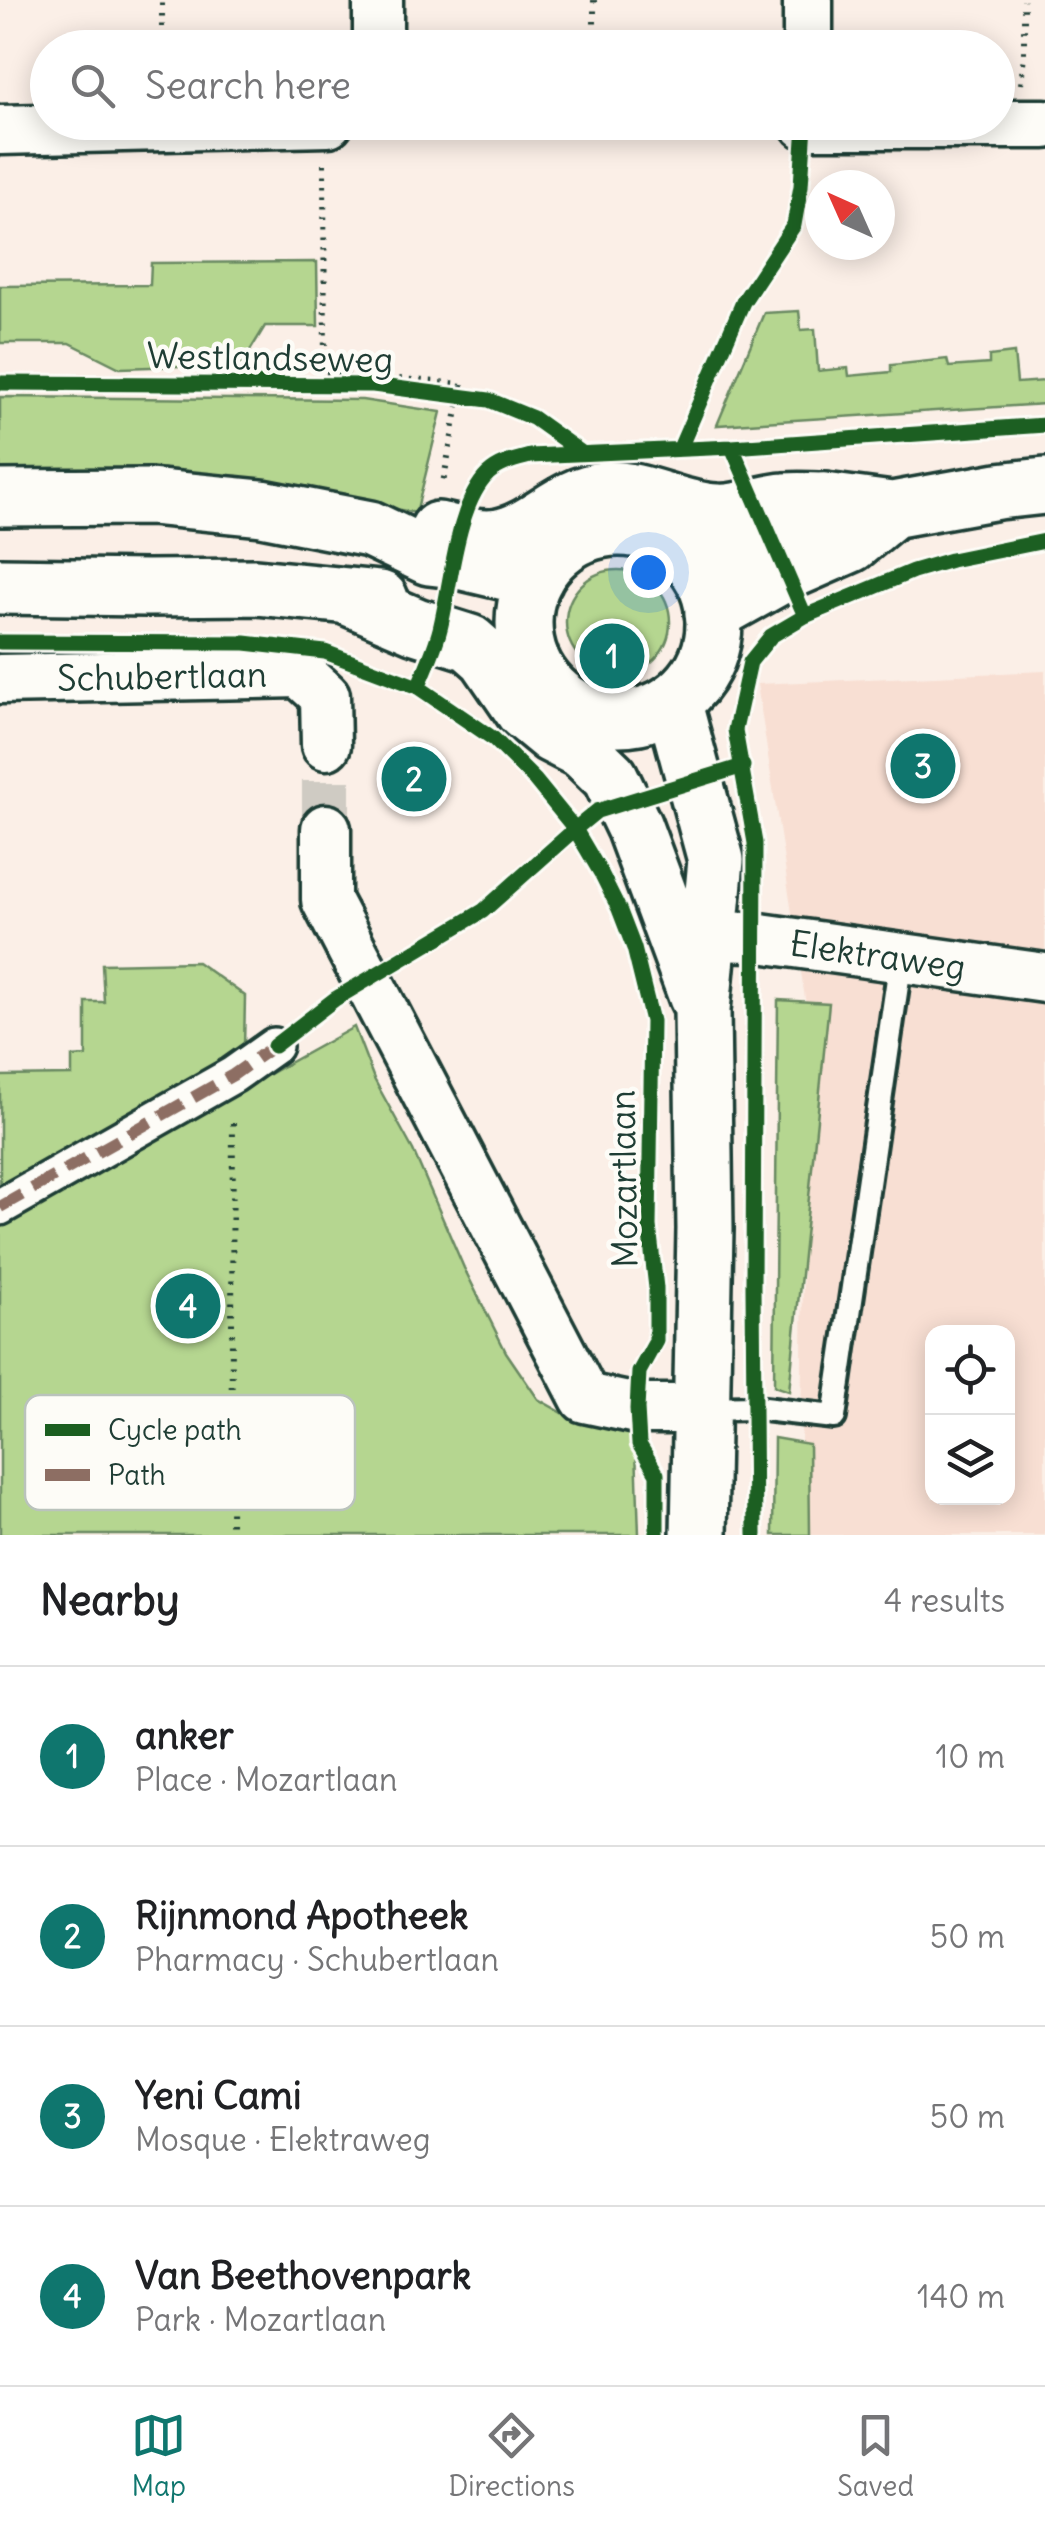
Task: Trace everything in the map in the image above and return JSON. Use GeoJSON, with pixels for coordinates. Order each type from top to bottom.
{"type":"FeatureCollection","features":[{"type":"Feature","properties":{"kind":"main road"},"geometry":{"type":"LineString","coordinates":[[0,498],[150,498],[262,508],[370,529],[434,529],[495,538],[514,533],[569,500],[604,490],[626,490],[720,513],[784,501],[824,501],[892,510],[1045,486]]}},
{"type":"Feature","properties":{"kind":"main road"},"geometry":{"type":"LineString","coordinates":[[688,557],[768,532],[824,501]]}},
{"type":"Feature","properties":{"kind":"main road"},"geometry":{"type":"LineString","coordinates":[[714,613],[787,572],[852,544],[892,510]]}},
{"type":"Feature","properties":{"kind":"main road"},"geometry":{"type":"LineString","coordinates":[[628,528],[650,533],[688,557],[705,582],[714,613],[713,638],[692,684],[673,702],[648,714],[622,718],[583,711],[550,689],[529,656],[529,605],[547,560],[584,535],[628,528]]}},
{"type":"Feature","properties":{"kind":"main road"},"geometry":{"type":"LineString","coordinates":[[370,529],[429,557],[454,560],[529,605]]}},
{"type":"Feature","properties":{"kind":"main road"},"geometry":{"type":"LineString","coordinates":[[0,586],[256,587],[421,603],[529,605]]}},
{"type":"Feature","properties":{"kind":"main road"},"geometry":{"type":"LineString","coordinates":[[346,596],[416,626],[470,643],[487,658],[524,712],[552,736],[583,751],[610,777],[634,827],[702,1010]]}},
{"type":"Feature","properties":{"kind":"main road"},"geometry":{"type":"LineString","coordinates":[[673,702],[716,860],[702,1010],[705,1229],[699,1535]]}},
{"type":"Feature","properties":{"kind":"main road"},"geometry":{"type":"LineString","coordinates":[[622,718],[709,936]]}},
{"type":"Feature","properties":{"kind":"street"},"geometry":{"type":"LineString","coordinates":[[378,0],[378,30]]}},
{"type":"Feature","properties":{"kind":"street"},"geometry":{"type":"LineString","coordinates":[[808,0],[808,30]]}},
{"type":"Feature","properties":{"kind":"street"},"geometry":{"type":"LineString","coordinates":[[0,130],[30,129]]}},
{"type":"Feature","properties":{"kind":"street","name":"Schubertlaan"},"geometry":{"type":"LineString","coordinates":[[0,678],[300,673],[325,696],[326,745]]}},
{"type":"Feature","properties":{"kind":"street"},"geometry":{"type":"LineString","coordinates":[[326,829],[326,900],[585,1398],[638,1409],[700,1409]]}},
{"type":"Feature","properties":{"kind":"street","name":"Elektraweg"},"geometry":{"type":"LineString","coordinates":[[709,936],[754,937],[1045,978]]}},
{"type":"Feature","properties":{"kind":"street"},"geometry":{"type":"LineString","coordinates":[[0,1207],[233,1075],[274,1046]]}},
{"type":"Feature","properties":{"kind":"lane"},"geometry":{"type":"LineString","coordinates":[[700,1409],[755,1408],[834,1417],[901,958]]}},
{"type":"Feature","properties":{"kind":"path"},"geometry":{"type":"LineString","coordinates":[[162,0],[162,30]]}},
{"type":"Feature","properties":{"kind":"path"},"geometry":{"type":"LineString","coordinates":[[594,0],[594,30]]}},
{"type":"Feature","properties":{"kind":"path"},"geometry":{"type":"LineString","coordinates":[[1024,0],[1024,54],[1031,124]]}},
{"type":"Feature","properties":{"kind":"path"},"geometry":{"type":"LineString","coordinates":[[326,140],[326,373],[462,384],[467,397],[434,529]]}},
{"type":"Feature","properties":{"kind":"path"},"geometry":{"type":"LineString","coordinates":[[232,1395],[233,1075]]}},
{"type":"Feature","properties":{"kind":"path"},"geometry":{"type":"LineString","coordinates":[[232,1510],[232,1535]]}},
{"type":"Feature","properties":{"kind":"shaded area"},"geometry":{"type":"Polygon","coordinates":[[[1045,671],[1045,1535],[800,1535],[806,1005],[757,684],[1045,671]]]}},
{"type":"Feature","properties":{"kind":"green space"},"geometry":{"type":"Polygon","coordinates":[[[317,262],[318,326],[265,326],[242,364],[120,368],[70,343],[0,343],[0,286],[150,285],[151,263],[317,262]]]}},
{"type":"Feature","properties":{"kind":"green space"},"geometry":{"type":"Polygon","coordinates":[[[799,311],[801,330],[815,329],[818,371],[848,368],[849,376],[891,372],[891,365],[947,359],[949,367],[989,364],[989,356],[1014,353],[1017,383],[1045,381],[1045,404],[717,425],[764,313],[799,311]]]}},
{"type":"Feature","properties":{"kind":"green space"},"geometry":{"type":"Polygon","coordinates":[[[0,397],[362,400],[441,412],[416,513],[237,476],[0,471],[0,397]]]}},
{"type":"Feature","properties":{"kind":"green space"},"geometry":{"type":"Polygon","coordinates":[[[618,570],[638,574],[655,585],[666,602],[670,622],[666,642],[655,659],[638,670],[618,674],[598,670],[581,659],[570,642],[566,622],[570,602],[581,585],[598,574],[618,570]]]}},
{"type":"Feature","properties":{"kind":"green space"},"geometry":{"type":"Polygon","coordinates":[[[197,962],[245,996],[244,1049],[260,1079],[354,1027],[374,1079],[413,1150],[464,1268],[506,1352],[538,1399],[568,1416],[635,1420],[639,1535],[0,1535],[0,1076],[72,1075],[72,1057],[86,1056],[86,1002],[104,1002],[102,964],[197,962]]]}},
{"type":"Feature","properties":{"kind":"green space"},"geometry":{"type":"Polygon","coordinates":[[[778,1000],[829,1003],[789,1391],[774,1386],[778,1000]]]}},
{"type":"Feature","properties":{"kind":"green space"},"geometry":{"type":"Polygon","coordinates":[[[774,1438],[809,1444],[810,1535],[773,1535],[774,1438]]]}},
{"type":"Feature","properties":{"kind":"tunnel"},"geometry":{"type":"LineString","coordinates":[[326,745],[326,829]]}},
{"type":"Feature","properties":{"kind":"marked path"},"geometry":{"type":"LineString","coordinates":[[0,1207],[233,1075],[274,1046]]}},
{"type":"Feature","properties":{"kind":"cycle path"},"geometry":{"type":"LineString","coordinates":[[680,448],[743,302],[794,225],[804,140]]}},
{"type":"Feature","properties":{"kind":"cycle path","name":"Westlandseweg"},"geometry":{"type":"LineString","coordinates":[[0,383],[373,385],[489,400],[533,418],[582,453]]}},
{"type":"Feature","properties":{"kind":"cycle path"},"geometry":{"type":"LineString","coordinates":[[418,687],[438,636],[469,505],[488,474],[503,465],[530,456],[732,447],[1045,425]]}},
{"type":"Feature","properties":{"kind":"cycle path"},"geometry":{"type":"LineString","coordinates":[[732,447],[805,616],[771,636],[750,662],[735,730],[755,843],[755,1535]]}},
{"type":"Feature","properties":{"kind":"cycle path"},"geometry":{"type":"LineString","coordinates":[[805,616],[913,571],[1045,541]]}},
{"type":"Feature","properties":{"kind":"cycle path"},"geometry":{"type":"LineString","coordinates":[[0,642],[245,643],[325,652],[418,687],[494,739],[535,780],[575,829],[597,811],[743,766]]}},
{"type":"Feature","properties":{"kind":"cycle path","name":"Mozartlaan"},"geometry":{"type":"LineString","coordinates":[[274,1046],[335,999],[483,911],[575,829],[619,909],[634,948],[652,1021],[649,1226],[656,1288],[656,1341],[639,1372],[637,1409],[639,1444],[657,1474],[657,1535]]}},
{"type":"Feature","properties":{"kind":"place","name":"anker"},"geometry":{"type":"Point","coordinates":[612,656]}},
{"type":"Feature","properties":{"kind":"place","name":"Yeni Cami"},"geometry":{"type":"Point","coordinates":[923,766]}},
{"type":"Feature","properties":{"kind":"place","name":"Rijnmond Apotheek"},"geometry":{"type":"Point","coordinates":[414,779]}},
{"type":"Feature","properties":{"kind":"place","name":"Van Beethovenpark"},"geometry":{"type":"Point","coordinates":[188,1306]}}]}
